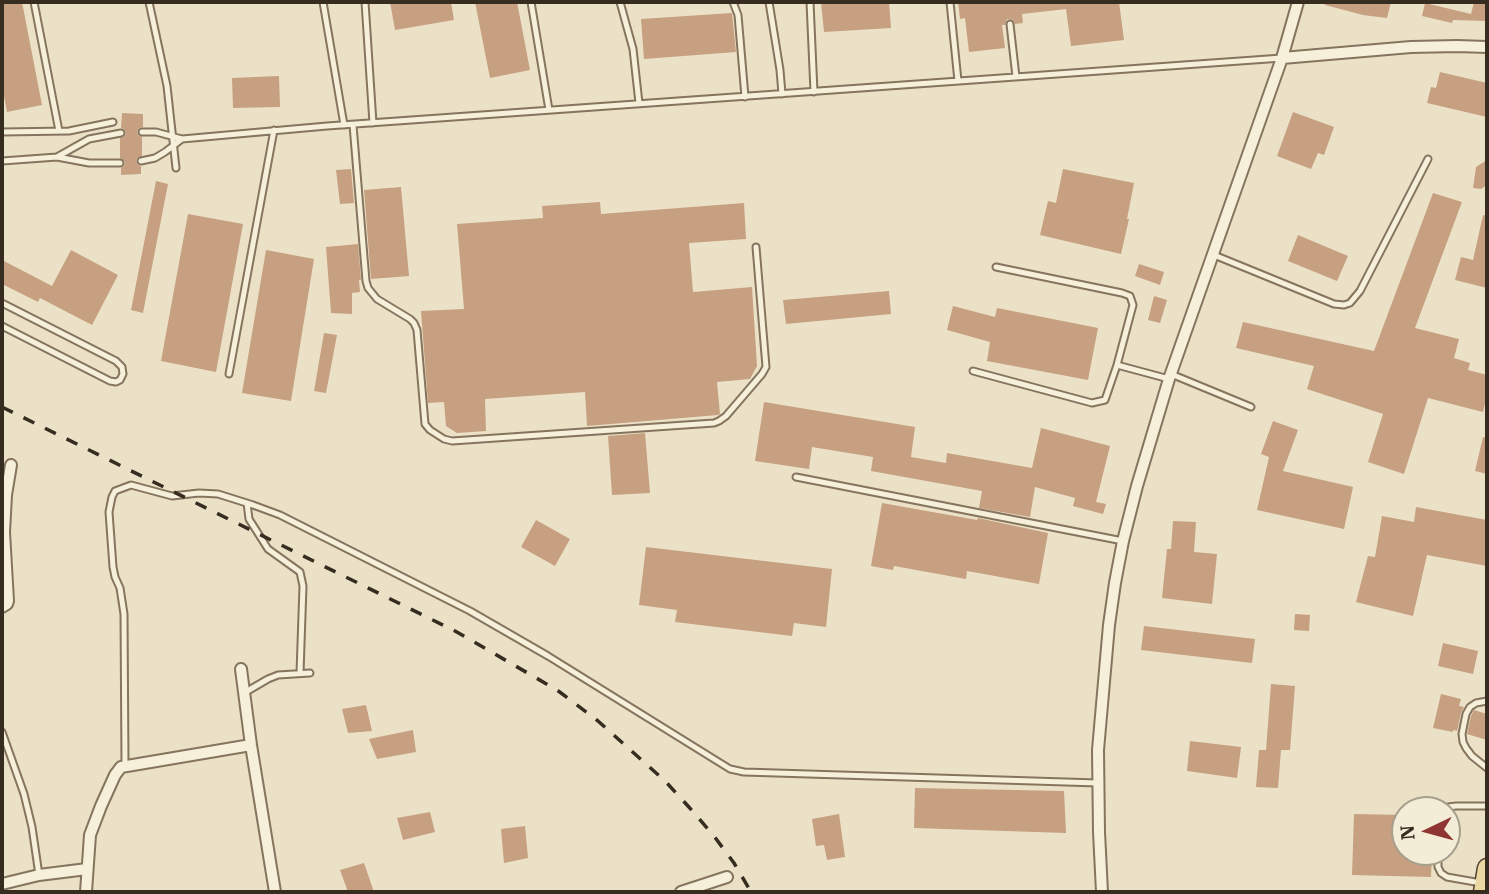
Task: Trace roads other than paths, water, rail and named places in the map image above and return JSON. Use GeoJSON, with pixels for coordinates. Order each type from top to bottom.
{"type":"FeatureCollection","features":[{"type":"Feature","properties":{"kind":"street"},"geometry":{"type":"LineString","coordinates":[[1102,892],[1098,783],[1100,725],[1109,625],[1124,541],[1137,486],[1170,376],[1282,58],[1298,2]]}},
{"type":"Feature","properties":{"kind":"street"},"geometry":{"type":"LineString","coordinates":[[1282,58],[1411,47],[1487,47]]}},
{"type":"Feature","properties":{"kind":"street"},"geometry":{"type":"LineString","coordinates":[[2,607],[8,604],[4,532],[11,465]]}},
{"type":"Feature","properties":{"kind":"street"},"geometry":{"type":"LineString","coordinates":[[241,669],[275,892]]}},
{"type":"Feature","properties":{"kind":"street"},"geometry":{"type":"LineString","coordinates":[[86,892],[90,835],[115,775],[121,767],[251,745]]}},
{"type":"Feature","properties":{"kind":"street"},"geometry":{"type":"LineString","coordinates":[[2,884],[39,875],[87,869]]}},
{"type":"Feature","properties":{"kind":"street"},"geometry":{"type":"LineString","coordinates":[[681,892],[727,877]]}},
{"type":"Feature","properties":{"kind":"lane"},"geometry":{"type":"LineString","coordinates":[[34,2],[59,131]]}},
{"type":"Feature","properties":{"kind":"lane"},"geometry":{"type":"LineString","coordinates":[[149,2],[167,86],[176,168]]}},
{"type":"Feature","properties":{"kind":"lane"},"geometry":{"type":"LineString","coordinates":[[323,2],[344,125]]}},
{"type":"Feature","properties":{"kind":"lane"},"geometry":{"type":"LineString","coordinates":[[365,2],[373,123]]}},
{"type":"Feature","properties":{"kind":"lane"},"geometry":{"type":"LineString","coordinates":[[531,2],[549,110]]}},
{"type":"Feature","properties":{"kind":"lane"},"geometry":{"type":"LineString","coordinates":[[620,2],[633,50],[639,103]]}},
{"type":"Feature","properties":{"kind":"lane"},"geometry":{"type":"LineString","coordinates":[[733,2],[738,15],[745,97]]}},
{"type":"Feature","properties":{"kind":"lane"},"geometry":{"type":"LineString","coordinates":[[769,2],[782,94]]}},
{"type":"Feature","properties":{"kind":"lane"},"geometry":{"type":"LineString","coordinates":[[810,2],[814,92]]}},
{"type":"Feature","properties":{"kind":"lane"},"geometry":{"type":"LineString","coordinates":[[950,2],[958,81]]}},
{"type":"Feature","properties":{"kind":"lane"},"geometry":{"type":"LineString","coordinates":[[1010,24],[1016,77]]}},
{"type":"Feature","properties":{"kind":"lane"},"geometry":{"type":"LineString","coordinates":[[142,132],[156,132],[182,139],[353,124],[1282,58]]}},
{"type":"Feature","properties":{"kind":"lane"},"geometry":{"type":"LineString","coordinates":[[2,132],[84,129],[113,122]]}},
{"type":"Feature","properties":{"kind":"lane"},"geometry":{"type":"LineString","coordinates":[[353,124],[368,288],[377,299],[414,323],[417,330],[425,424],[430,430],[452,442],[719,421],[766,367],[756,247]]}},
{"type":"Feature","properties":{"kind":"lane"},"geometry":{"type":"LineString","coordinates":[[229,374],[274,130]]}},
{"type":"Feature","properties":{"kind":"lane"},"geometry":{"type":"LineString","coordinates":[[57,157],[89,139],[121,133]]}},
{"type":"Feature","properties":{"kind":"lane"},"geometry":{"type":"LineString","coordinates":[[141,161],[155,158],[182,139]]}},
{"type":"Feature","properties":{"kind":"lane"},"geometry":{"type":"LineString","coordinates":[[2,161],[57,157],[89,163],[120,163]]}},
{"type":"Feature","properties":{"kind":"lane"},"geometry":{"type":"LineString","coordinates":[[1214,255],[1334,304],[1350,303],[1360,291],[1428,159]]}},
{"type":"Feature","properties":{"kind":"lane"},"geometry":{"type":"LineString","coordinates":[[973,371],[1092,403],[1105,400],[1133,305],[1130,296],[1122,293],[996,267]]}},
{"type":"Feature","properties":{"kind":"lane"},"geometry":{"type":"LineString","coordinates":[[2,303],[116,361],[122,367],[123,374],[120,380],[110,382],[2,326]]}},
{"type":"Feature","properties":{"kind":"lane"},"geometry":{"type":"LineString","coordinates":[[1117,365],[1170,376],[1251,407]]}},
{"type":"Feature","properties":{"kind":"lane"},"geometry":{"type":"LineString","coordinates":[[796,477],[1124,541]]}},
{"type":"Feature","properties":{"kind":"lane"},"geometry":{"type":"LineString","coordinates":[[125,765],[124,614],[120,587],[113,567],[109,512],[115,491],[131,485],[172,496],[218,494],[280,516],[470,611],[730,769],[744,772],[1098,783]]}},
{"type":"Feature","properties":{"kind":"lane"},"geometry":{"type":"LineString","coordinates":[[247,503],[249,519],[268,550],[300,572],[303,586],[300,673]]}},
{"type":"Feature","properties":{"kind":"lane"},"geometry":{"type":"LineString","coordinates":[[244,693],[268,679],[310,673]]}},
{"type":"Feature","properties":{"kind":"lane"},"geometry":{"type":"LineString","coordinates":[[1487,701],[1470,707],[1466,714],[1462,742],[1472,756],[1487,768]]}},
{"type":"Feature","properties":{"kind":"lane"},"geometry":{"type":"LineString","coordinates":[[2,732],[24,794],[39,875]]}},
{"type":"Feature","properties":{"kind":"lane"},"geometry":{"type":"LineString","coordinates":[[1461,806],[1487,806]]}},
{"type":"Feature","properties":{"kind":"lane"},"geometry":{"type":"LineString","coordinates":[[1438,866],[1441,873],[1447,877],[1485,881]]}},
{"type":"Feature","properties":{"kind":"railway"},"geometry":{"type":"LineString","coordinates":[[2,407],[455,631],[557,690],[598,721],[665,781],[714,836],[751,892]]}}]}
